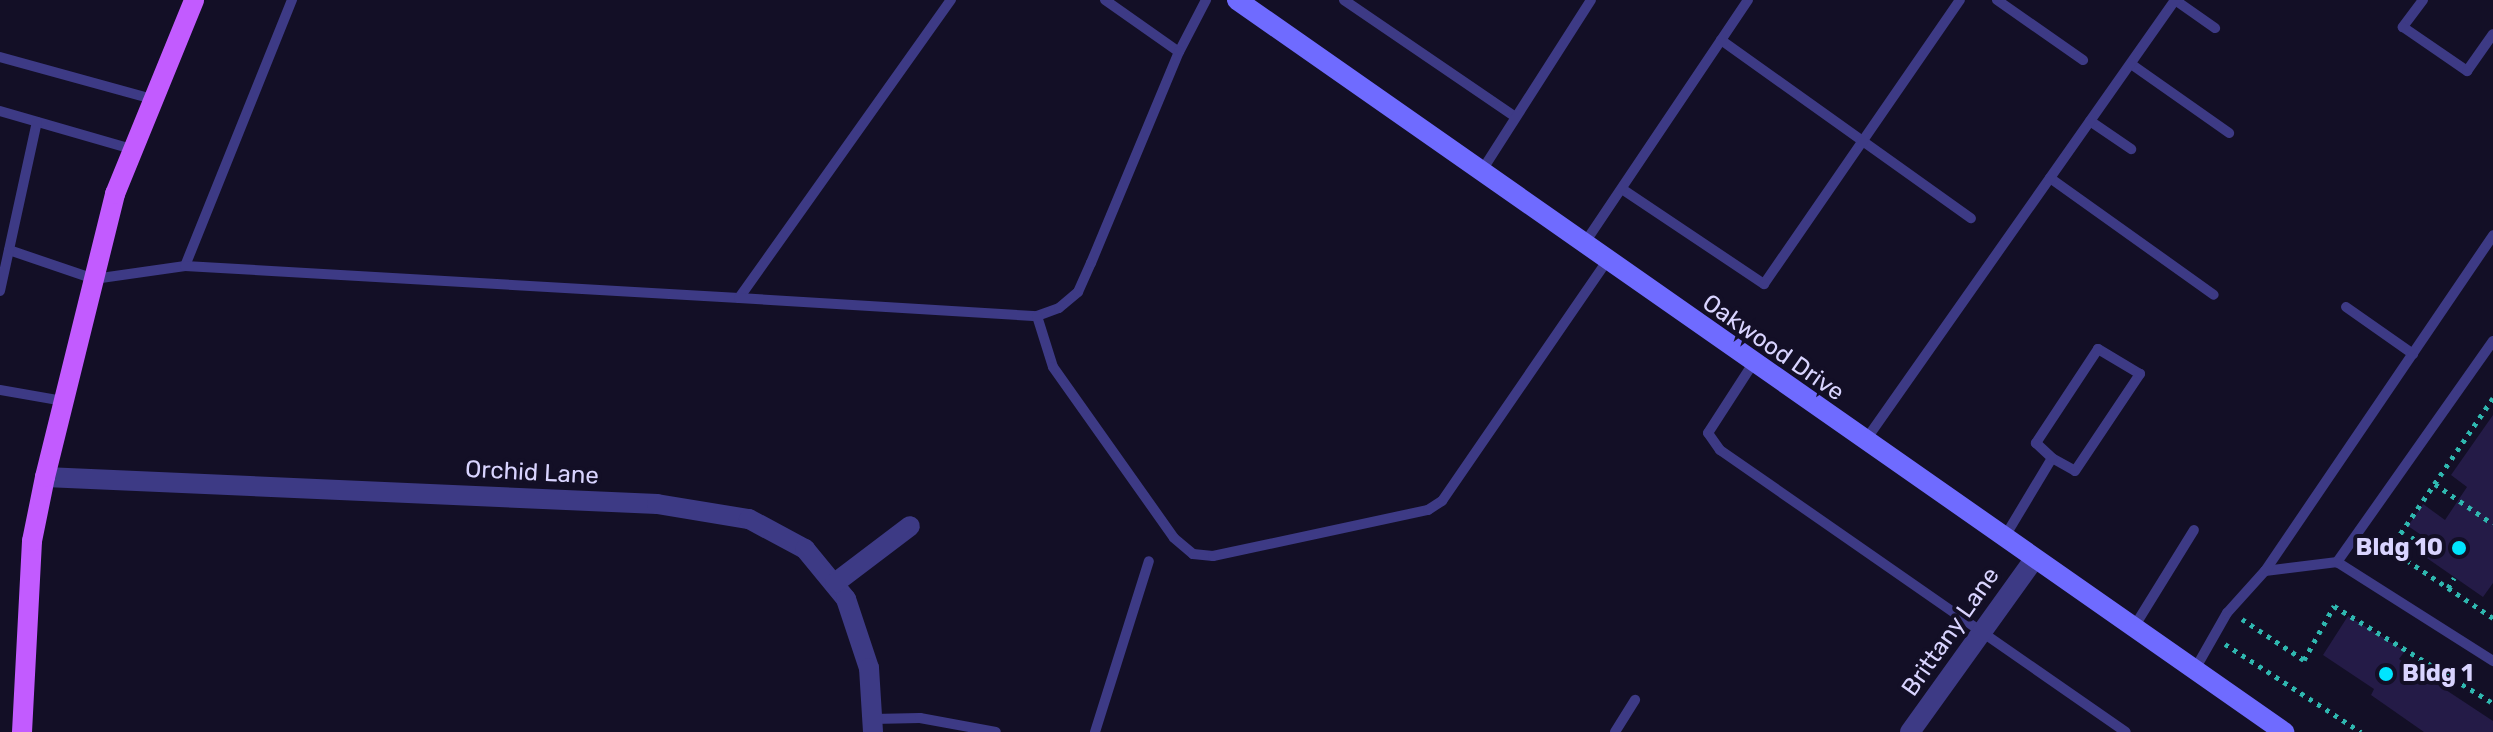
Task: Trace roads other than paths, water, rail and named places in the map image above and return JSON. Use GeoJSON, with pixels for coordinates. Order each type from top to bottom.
{"type":"FeatureCollection","features":[{"type":"Feature","properties":{"kind":"main road"},"geometry":{"type":"LineString","coordinates":[[22,732],[32,541],[45,477],[115,194],[194,0]]}},
{"type":"Feature","properties":{"kind":"street","name":"Oakwood Drive"},"geometry":{"type":"LineString","coordinates":[[1237,0],[1752,365],[2284,732]]}},
{"type":"Feature","properties":{"kind":"street","name":"Orchid Lane"},"geometry":{"type":"LineString","coordinates":[[45,477],[716,511],[778,531],[805,549],[835,583],[860,631],[873,725]]}},
{"type":"Feature","properties":{"kind":"street"},"geometry":{"type":"LineString","coordinates":[[835,583],[910,526]]}},
{"type":"Feature","properties":{"kind":"street","name":"Brittany Lane"},"geometry":{"type":"LineString","coordinates":[[1910,732],[2033,561]]}},
{"type":"Feature","properties":{"kind":"lane"},"geometry":{"type":"LineString","coordinates":[[185,266],[292,0]]}},
{"type":"Feature","properties":{"kind":"lane"},"geometry":{"type":"LineString","coordinates":[[739,298],[951,0]]}},
{"type":"Feature","properties":{"kind":"lane"},"geometry":{"type":"LineString","coordinates":[[1105,0],[1179,52]]}},
{"type":"Feature","properties":{"kind":"lane"},"geometry":{"type":"LineString","coordinates":[[9,250],[94,279],[157,274],[185,266],[1037,316],[1059,308],[1078,292],[1179,52],[1206,0]]}},
{"type":"Feature","properties":{"kind":"lane"},"geometry":{"type":"LineString","coordinates":[[1344,0],[1514,116]]}},
{"type":"Feature","properties":{"kind":"lane"},"geometry":{"type":"LineString","coordinates":[[1480,174],[1514,116],[1591,0]]}},
{"type":"Feature","properties":{"kind":"lane"},"geometry":{"type":"LineString","coordinates":[[1583,246],[1748,0]]}},
{"type":"Feature","properties":{"kind":"lane"},"geometry":{"type":"LineString","coordinates":[[1622,189],[1764,284],[1960,0]]}},
{"type":"Feature","properties":{"kind":"lane"},"geometry":{"type":"LineString","coordinates":[[1997,0],[2083,60]]}},
{"type":"Feature","properties":{"kind":"lane"},"geometry":{"type":"LineString","coordinates":[[1864,443],[2175,0],[2215,28]]}},
{"type":"Feature","properties":{"kind":"lane"},"geometry":{"type":"LineString","coordinates":[[2423,0],[2403,27],[2467,71],[2493,34]]}},
{"type":"Feature","properties":{"kind":"lane"},"geometry":{"type":"LineString","coordinates":[[1721,40],[1971,218]]}},
{"type":"Feature","properties":{"kind":"lane"},"geometry":{"type":"LineString","coordinates":[[0,57],[153,99]]}},
{"type":"Feature","properties":{"kind":"lane"},"geometry":{"type":"LineString","coordinates":[[2131,64],[2229,133]]}},
{"type":"Feature","properties":{"kind":"lane"},"geometry":{"type":"LineString","coordinates":[[0,111],[132,149]]}},
{"type":"Feature","properties":{"kind":"lane"},"geometry":{"type":"LineString","coordinates":[[2090,121],[2131,149]]}},
{"type":"Feature","properties":{"kind":"lane"},"geometry":{"type":"LineString","coordinates":[[0,291],[37,122]]}},
{"type":"Feature","properties":{"kind":"lane"},"geometry":{"type":"LineString","coordinates":[[2050,178],[2214,295]]}},
{"type":"Feature","properties":{"kind":"lane"},"geometry":{"type":"LineString","coordinates":[[2194,671],[2227,613],[2265,571],[2493,235]]}},
{"type":"Feature","properties":{"kind":"lane"},"geometry":{"type":"LineString","coordinates":[[1037,316],[1053,367],[1174,538],[1193,554],[1213,556],[1428,510],[1442,501],[1606,262]]}},
{"type":"Feature","properties":{"kind":"lane"},"geometry":{"type":"LineString","coordinates":[[2346,307],[2413,354]]}},
{"type":"Feature","properties":{"kind":"lane"},"geometry":{"type":"LineString","coordinates":[[2337,562],[2493,341]]}},
{"type":"Feature","properties":{"kind":"lane"},"geometry":{"type":"LineString","coordinates":[[2098,349],[2140,374],[2075,471],[2052,458],[2036,443],[2098,349]]}},
{"type":"Feature","properties":{"kind":"lane"},"geometry":{"type":"LineString","coordinates":[[1752,365],[1708,433],[1720,450],[2125,732]]}},
{"type":"Feature","properties":{"kind":"lane"},"geometry":{"type":"LineString","coordinates":[[0,390],[64,401]]}},
{"type":"Feature","properties":{"kind":"lane"},"geometry":{"type":"LineString","coordinates":[[2003,540],[2052,458]]}},
{"type":"Feature","properties":{"kind":"lane"},"geometry":{"type":"LineString","coordinates":[[2133,630],[2194,530]]}},
{"type":"Feature","properties":{"kind":"lane"},"geometry":{"type":"LineString","coordinates":[[1095,732],[1149,561]]}},
{"type":"Feature","properties":{"kind":"lane"},"geometry":{"type":"LineString","coordinates":[[2265,571],[2337,562],[2493,661]]}},
{"type":"Feature","properties":{"kind":"lane"},"geometry":{"type":"LineString","coordinates":[[1615,732],[1635,700]]}},
{"type":"Feature","properties":{"kind":"lane"},"geometry":{"type":"LineString","coordinates":[[873,725],[920,718],[996,732]]}},
{"type":"Feature","properties":{"kind":"place","name":"Bldg 10"},"geometry":{"type":"Point","coordinates":[2459,548]}},
{"type":"Feature","properties":{"kind":"place","name":"Bldg 1"},"geometry":{"type":"Point","coordinates":[2386,674]}}]}
